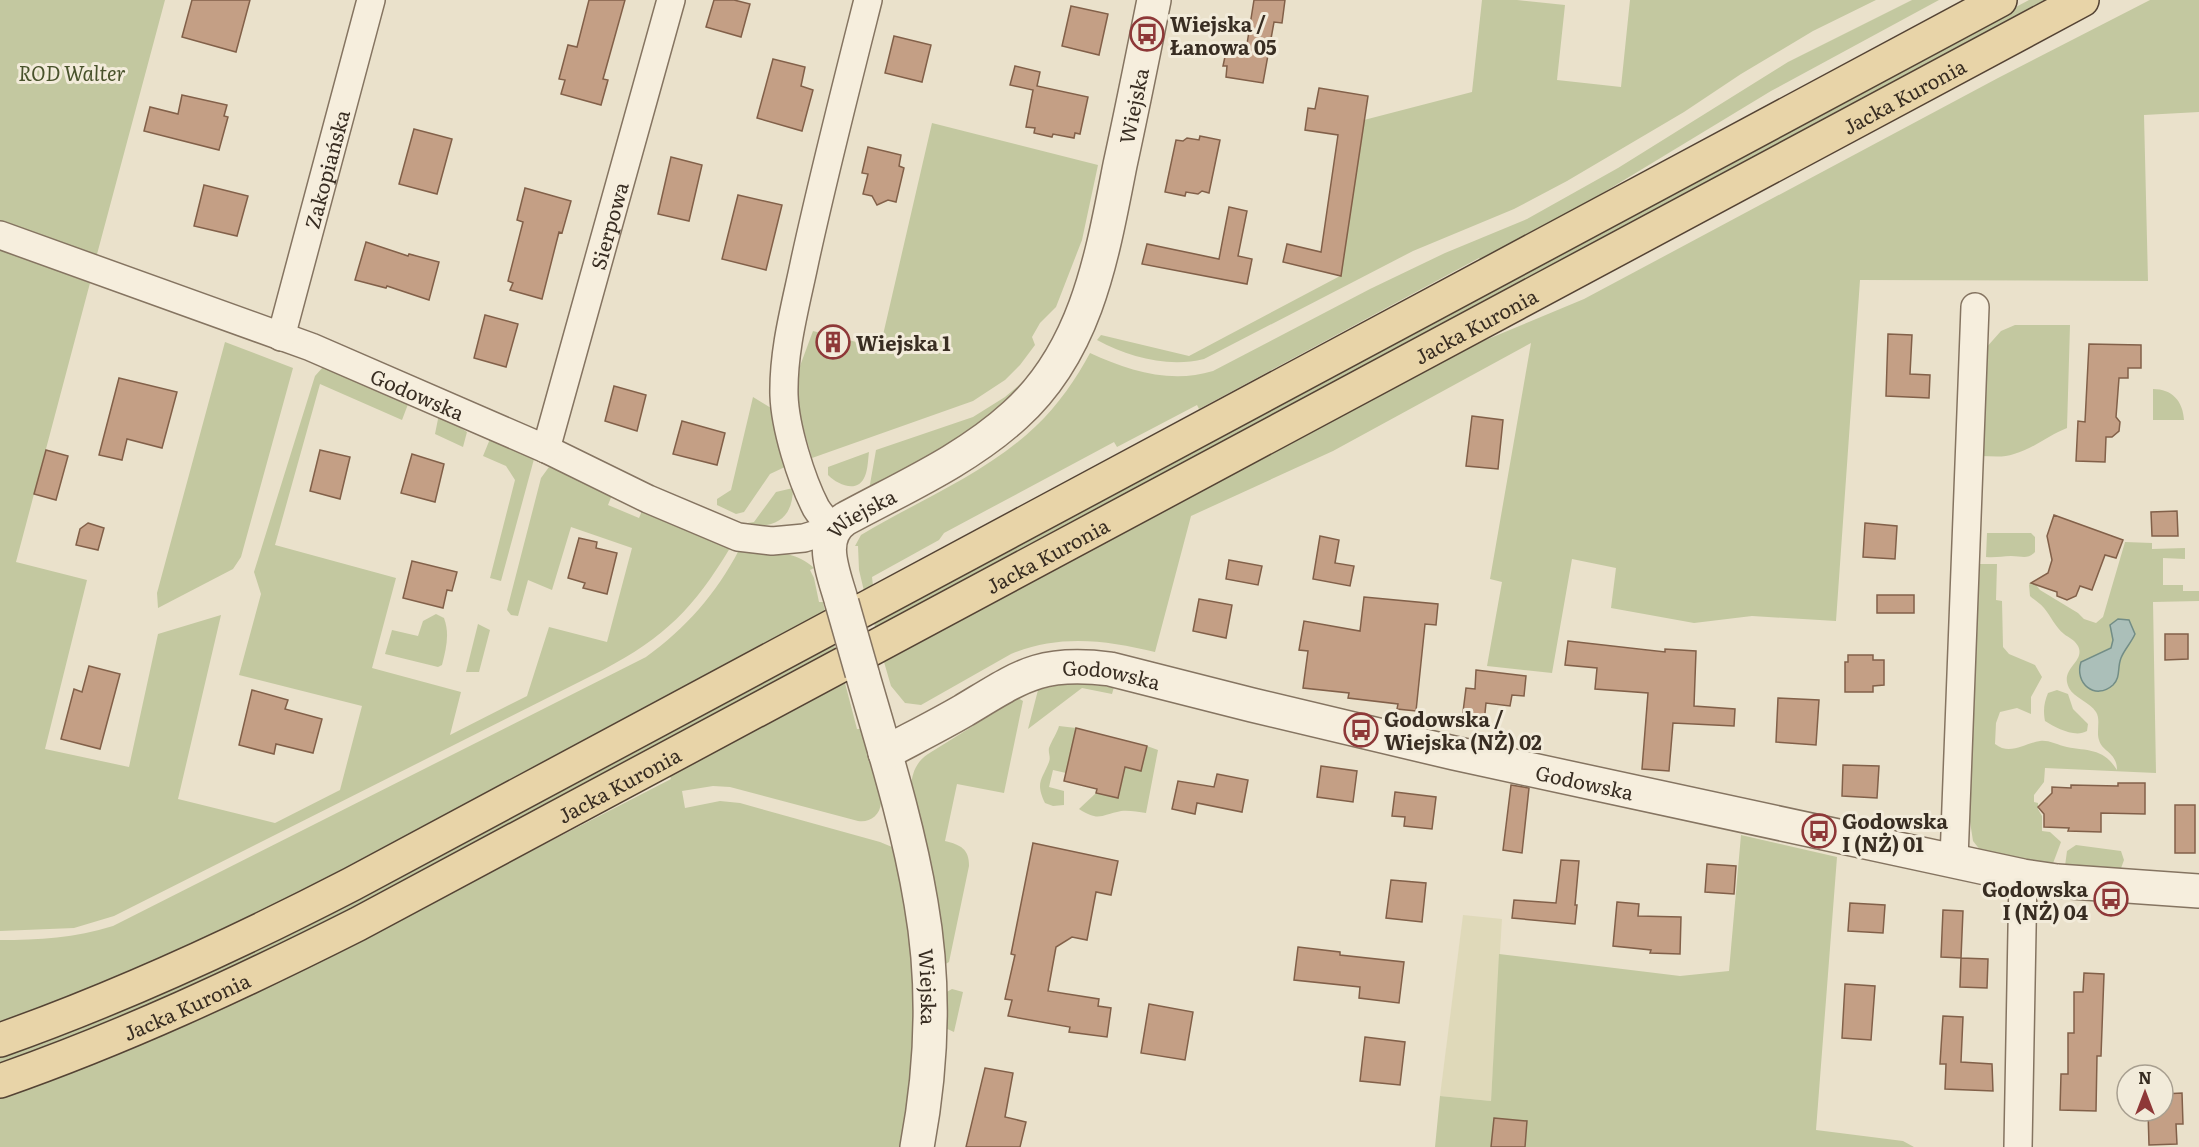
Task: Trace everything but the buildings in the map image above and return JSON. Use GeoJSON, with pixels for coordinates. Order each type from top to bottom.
{"type":"FeatureCollection","features":[{"type":"Feature","properties":{"kind":"main road","name":"Jacka Kuronia"},"geometry":{"type":"LineString","coordinates":[[0,1040],[101,1002],[197,961],[342,889],[2000,0]]}},
{"type":"Feature","properties":{"kind":"main road","name":"Jacka Kuronia"},"geometry":{"type":"LineString","coordinates":[[0,1081],[74,1054],[192,1005],[358,924],[2082,2]]}},
{"type":"Feature","properties":{"kind":"street","name":"Zakopiańska"},"geometry":{"type":"LineString","coordinates":[[281,337],[371,0]]}},
{"type":"Feature","properties":{"kind":"street","name":"Sierpowa"},"geometry":{"type":"LineString","coordinates":[[546,449],[671,0]]}},
{"type":"Feature","properties":{"kind":"street"},"geometry":{"type":"LineString","coordinates":[[833,529],[816,507],[787,423],[784,394],[785,366],[788,340],[817,206],[868,0]]}},
{"type":"Feature","properties":{"kind":"street","name":"Wiejska"},"geometry":{"type":"LineString","coordinates":[[917,1147],[927,1087],[930,1015],[922,905],[913,859],[885,753],[842,603],[829,551],[830,538],[833,529],[845,519],[939,468],[990,437],[1016,415],[1053,374],[1075,335],[1101,256],[1154,0]]}},
{"type":"Feature","properties":{"kind":"street","name":"Godowska"},"geometry":{"type":"LineString","coordinates":[[0,235],[322,352],[546,449],[648,499],[738,537],[772,541],[804,538],[833,529]]}},
{"type":"Feature","properties":{"kind":"street"},"geometry":{"type":"LineString","coordinates":[[1954,860],[1975,307]]}},
{"type":"Feature","properties":{"kind":"street","name":"Godowska"},"geometry":{"type":"LineString","coordinates":[[885,753],[1022,676],[1057,666],[1087,666],[1110,669],[1454,753],[2023,876],[2199,891]]}},
{"type":"Feature","properties":{"kind":"street"},"geometry":{"type":"LineString","coordinates":[[2018,1147],[2023,876]]}},
{"type":"Feature","properties":{"kind":"shaded area"},"geometry":{"type":"Polygon","coordinates":[[[1463,915],[1502,919],[1491,1101],[1440,1096],[1463,915]]]}},
{"type":"Feature","properties":{"kind":"green space","name":"ROD Walter"},"geometry":{"type":"Polygon","coordinates":[[[0,0],[165,0],[96,258],[0,221],[0,0]]]}},
{"type":"Feature","properties":{"kind":"green space"},"geometry":{"type":"Polygon","coordinates":[[[1482,0],[1517,0],[1565,5],[1557,80],[1621,87],[1630,0],[1876,0],[1813,31],[1741,74],[1684,112],[1567,181],[1514,209],[1413,251],[1204,359],[1177,362],[1149,359],[1135,356],[1097,340],[1101,335],[1189,356],[1340,276],[1364,120],[1472,92],[1482,0]]]}},
{"type":"Feature","properties":{"kind":"green space"},"geometry":{"type":"Polygon","coordinates":[[[1912,0],[1939,0],[1771,91],[1535,234],[1482,262],[1479,258],[1199,409],[1197,405],[1117,447],[1114,442],[944,533],[939,540],[872,577],[873,586],[864,591],[859,570],[858,546],[855,546],[861,535],[952,485],[1017,443],[1059,401],[1090,353],[1150,374],[1182,376],[1213,371],[1370,289],[1445,253],[1527,219],[1618,168],[1788,62],[1912,0]]]}},
{"type":"Feature","properties":{"kind":"green space"},"geometry":{"type":"Polygon","coordinates":[[[2029,0],[2052,0],[876,631],[873,619],[2029,0]]]}},
{"type":"Feature","properties":{"kind":"green space"},"geometry":{"type":"Polygon","coordinates":[[[2150,0],[2199,0],[2199,112],[2144,115],[2148,281],[1860,280],[1836,621],[1752,616],[1694,623],[1611,608],[1616,568],[1572,559],[1552,673],[1487,666],[1502,582],[1490,579],[1531,343],[1333,451],[1191,516],[1155,652],[1119,644],[1083,641],[1065,641],[1029,648],[1011,654],[921,705],[905,703],[891,686],[884,662],[1476,344],[1584,299],[1998,78],[2150,0]]]}},
{"type":"Feature","properties":{"kind":"green space"},"geometry":{"type":"Polygon","coordinates":[[[932,123],[1098,165],[1082,240],[1056,307],[1040,323],[1032,337],[1035,345],[1005,380],[973,401],[812,458],[796,402],[800,366],[813,331],[880,348],[932,123]]]}},
{"type":"Feature","properties":{"kind":"green space"},"geometry":{"type":"Polygon","coordinates":[[[0,250],[90,283],[16,562],[87,580],[45,749],[129,767],[158,634],[221,615],[178,799],[275,823],[340,790],[362,706],[239,675],[261,594],[254,572],[315,376],[323,367],[410,399],[402,420],[320,384],[275,545],[396,578],[372,668],[461,692],[450,735],[527,696],[549,627],[607,642],[632,548],[571,527],[552,590],[528,580],[518,616],[511,615],[507,610],[541,478],[549,467],[612,495],[608,505],[639,518],[642,511],[730,548],[704,588],[676,619],[644,645],[603,670],[114,916],[74,928],[0,931],[0,250]]]}},
{"type":"Feature","properties":{"kind":"green space"},"geometry":{"type":"Polygon","coordinates":[[[2015,325],[2070,325],[2067,428],[2014,454],[1980,456],[1985,349],[2001,331],[2015,325]]]}},
{"type":"Feature","properties":{"kind":"green space"},"geometry":{"type":"Polygon","coordinates":[[[225,342],[293,368],[241,557],[233,569],[158,608],[157,593],[225,342]]]}},
{"type":"Feature","properties":{"kind":"green space"},"geometry":{"type":"Polygon","coordinates":[[[1032,374],[1007,403],[960,438],[869,490],[876,450],[973,417],[1005,397],[1032,374]]]}},
{"type":"Feature","properties":{"kind":"green space"},"geometry":{"type":"Polygon","coordinates":[[[2153,389],[2166,391],[2175,397],[2181,407],[2184,420],[2153,420],[2153,389]]]}},
{"type":"Feature","properties":{"kind":"green space"},"geometry":{"type":"Polygon","coordinates":[[[753,397],[771,408],[787,466],[770,474],[744,512],[736,514],[717,505],[717,499],[731,490],[753,397]]]}},
{"type":"Feature","properties":{"kind":"green space"},"geometry":{"type":"Polygon","coordinates":[[[439,414],[467,432],[463,447],[435,434],[439,414]]]}},
{"type":"Feature","properties":{"kind":"green space"},"geometry":{"type":"Polygon","coordinates":[[[490,439],[534,459],[501,581],[490,578],[515,480],[506,466],[483,456],[490,439]]]}},
{"type":"Feature","properties":{"kind":"green space"},"geometry":{"type":"Polygon","coordinates":[[[869,452],[866,473],[858,485],[842,484],[828,475],[828,467],[869,452]]]}},
{"type":"Feature","properties":{"kind":"green space"},"geometry":{"type":"Polygon","coordinates":[[[793,488],[790,507],[780,519],[766,525],[747,526],[748,523],[754,522],[776,492],[793,488]]]}},
{"type":"Feature","properties":{"kind":"green space"},"geometry":{"type":"Polygon","coordinates":[[[1987,533],[2031,533],[2035,537],[2035,552],[2027,557],[1986,557],[1987,533]]]}},
{"type":"Feature","properties":{"kind":"green space"},"geometry":{"type":"Polygon","coordinates":[[[2125,542],[2152,543],[2152,549],[2185,548],[2185,559],[2163,558],[2163,585],[2183,585],[2183,591],[2199,591],[2199,601],[2153,602],[2156,773],[2045,768],[2044,782],[2034,795],[2034,802],[2038,803],[2042,816],[2042,831],[2050,832],[2061,842],[2052,866],[1981,851],[1973,841],[1969,815],[1979,564],[1997,564],[1996,600],[2002,601],[2003,647],[2009,654],[2035,665],[2042,677],[2031,697],[2031,714],[2017,708],[2000,712],[1996,723],[1995,744],[2012,749],[2040,741],[2093,751],[2105,757],[2117,770],[2115,759],[2099,740],[2096,712],[2090,705],[2074,695],[2069,688],[2067,675],[2079,656],[2078,646],[2061,631],[2044,608],[2030,596],[2029,585],[2031,582],[2037,582],[2036,585],[2040,590],[2084,619],[2096,623],[2103,617],[2125,542]]]}},
{"type":"Feature","properties":{"kind":"green space"},"geometry":{"type":"Polygon","coordinates":[[[739,550],[788,554],[805,561],[814,568],[810,570],[819,602],[823,602],[825,612],[275,909],[161,962],[0,1025],[0,940],[57,937],[113,926],[646,657],[661,646],[699,609],[710,596],[739,550]]]}},
{"type":"Feature","properties":{"kind":"green space"},"geometry":{"type":"Polygon","coordinates":[[[436,614],[444,618],[447,630],[442,665],[438,667],[385,654],[392,630],[418,636],[423,621],[436,614]]]}},
{"type":"Feature","properties":{"kind":"green space"},"geometry":{"type":"Polygon","coordinates":[[[478,624],[490,630],[479,672],[466,672],[478,624]]]}},
{"type":"Feature","properties":{"kind":"green space"},"geometry":{"type":"Polygon","coordinates":[[[833,640],[836,652],[354,911],[153,1007],[0,1066],[0,1053],[833,640]]]}},
{"type":"Feature","properties":{"kind":"green space"},"geometry":{"type":"Polygon","coordinates":[[[845,683],[857,729],[861,729],[879,786],[881,803],[879,812],[873,818],[858,821],[730,787],[713,786],[682,791],[685,808],[720,801],[740,803],[880,842],[892,847],[896,852],[910,934],[914,985],[912,1055],[902,1147],[0,1147],[0,1095],[353,943],[671,779],[668,772],[845,683]]]}},
{"type":"Feature","properties":{"kind":"green space"},"geometry":{"type":"Polygon","coordinates":[[[1068,683],[1114,687],[1112,694],[1082,688],[1028,729],[1038,690],[1068,683]]]}},
{"type":"Feature","properties":{"kind":"green space"},"geometry":{"type":"Polygon","coordinates":[[[2057,690],[2068,694],[2073,709],[2088,724],[2087,731],[2071,733],[2045,721],[2044,707],[2048,693],[2057,690]]]}},
{"type":"Feature","properties":{"kind":"green space"},"geometry":{"type":"Polygon","coordinates":[[[1018,698],[1023,701],[1004,793],[957,784],[945,841],[956,844],[966,852],[969,866],[949,962],[942,966],[911,787],[914,773],[920,761],[928,754],[1018,698]]]}},
{"type":"Feature","properties":{"kind":"green space"},"geometry":{"type":"Polygon","coordinates":[[[1059,726],[1076,728],[1066,773],[1053,770],[1049,787],[1064,791],[1064,805],[1053,806],[1045,803],[1040,786],[1050,760],[1049,748],[1059,726]]]}},
{"type":"Feature","properties":{"kind":"green space"},"geometry":{"type":"Polygon","coordinates":[[[1147,746],[1158,750],[1146,813],[1124,811],[1096,816],[1079,809],[1096,793],[1118,798],[1125,767],[1141,770],[1147,746]]]}},
{"type":"Feature","properties":{"kind":"green space"},"geometry":{"type":"Polygon","coordinates":[[[1741,835],[1837,857],[1816,1130],[1903,1141],[1914,1147],[1435,1147],[1440,1096],[1491,1101],[1499,954],[1680,976],[1729,971],[1741,835]]]}},
{"type":"Feature","properties":{"kind":"green space"},"geometry":{"type":"Polygon","coordinates":[[[2076,845],[2121,851],[2124,860],[2120,871],[2065,866],[2067,851],[2076,845]]]}},
{"type":"Feature","properties":{"kind":"green space"},"geometry":{"type":"Polygon","coordinates":[[[952,989],[963,992],[954,1032],[943,1027],[943,994],[952,989]]]}},
{"type":"Feature","properties":{"kind":"water"},"geometry":{"type":"Polygon","coordinates":[[[2118,619],[2129,620],[2135,634],[2121,658],[2118,676],[2113,685],[2099,691],[2093,690],[2083,683],[2081,662],[2111,648],[2113,640],[2110,625],[2118,619]]]}},
{"type":"Feature","properties":{"kind":"place","name":"Wiejska / Łanowa 05"},"geometry":{"type":"Point","coordinates":[1147,34]}},
{"type":"Feature","properties":{"kind":"place","name":"Wiejska 1"},"geometry":{"type":"Point","coordinates":[833,342]}},
{"type":"Feature","properties":{"kind":"place","name":"Godowska / Wiejska (NŻ) 02"},"geometry":{"type":"Point","coordinates":[1361,730]}},
{"type":"Feature","properties":{"kind":"place","name":"Godowska I (NŻ) 01"},"geometry":{"type":"Point","coordinates":[1819,831]}},
{"type":"Feature","properties":{"kind":"place","name":"Godowska I (NŻ) 04"},"geometry":{"type":"Point","coordinates":[2111,899]}}]}
